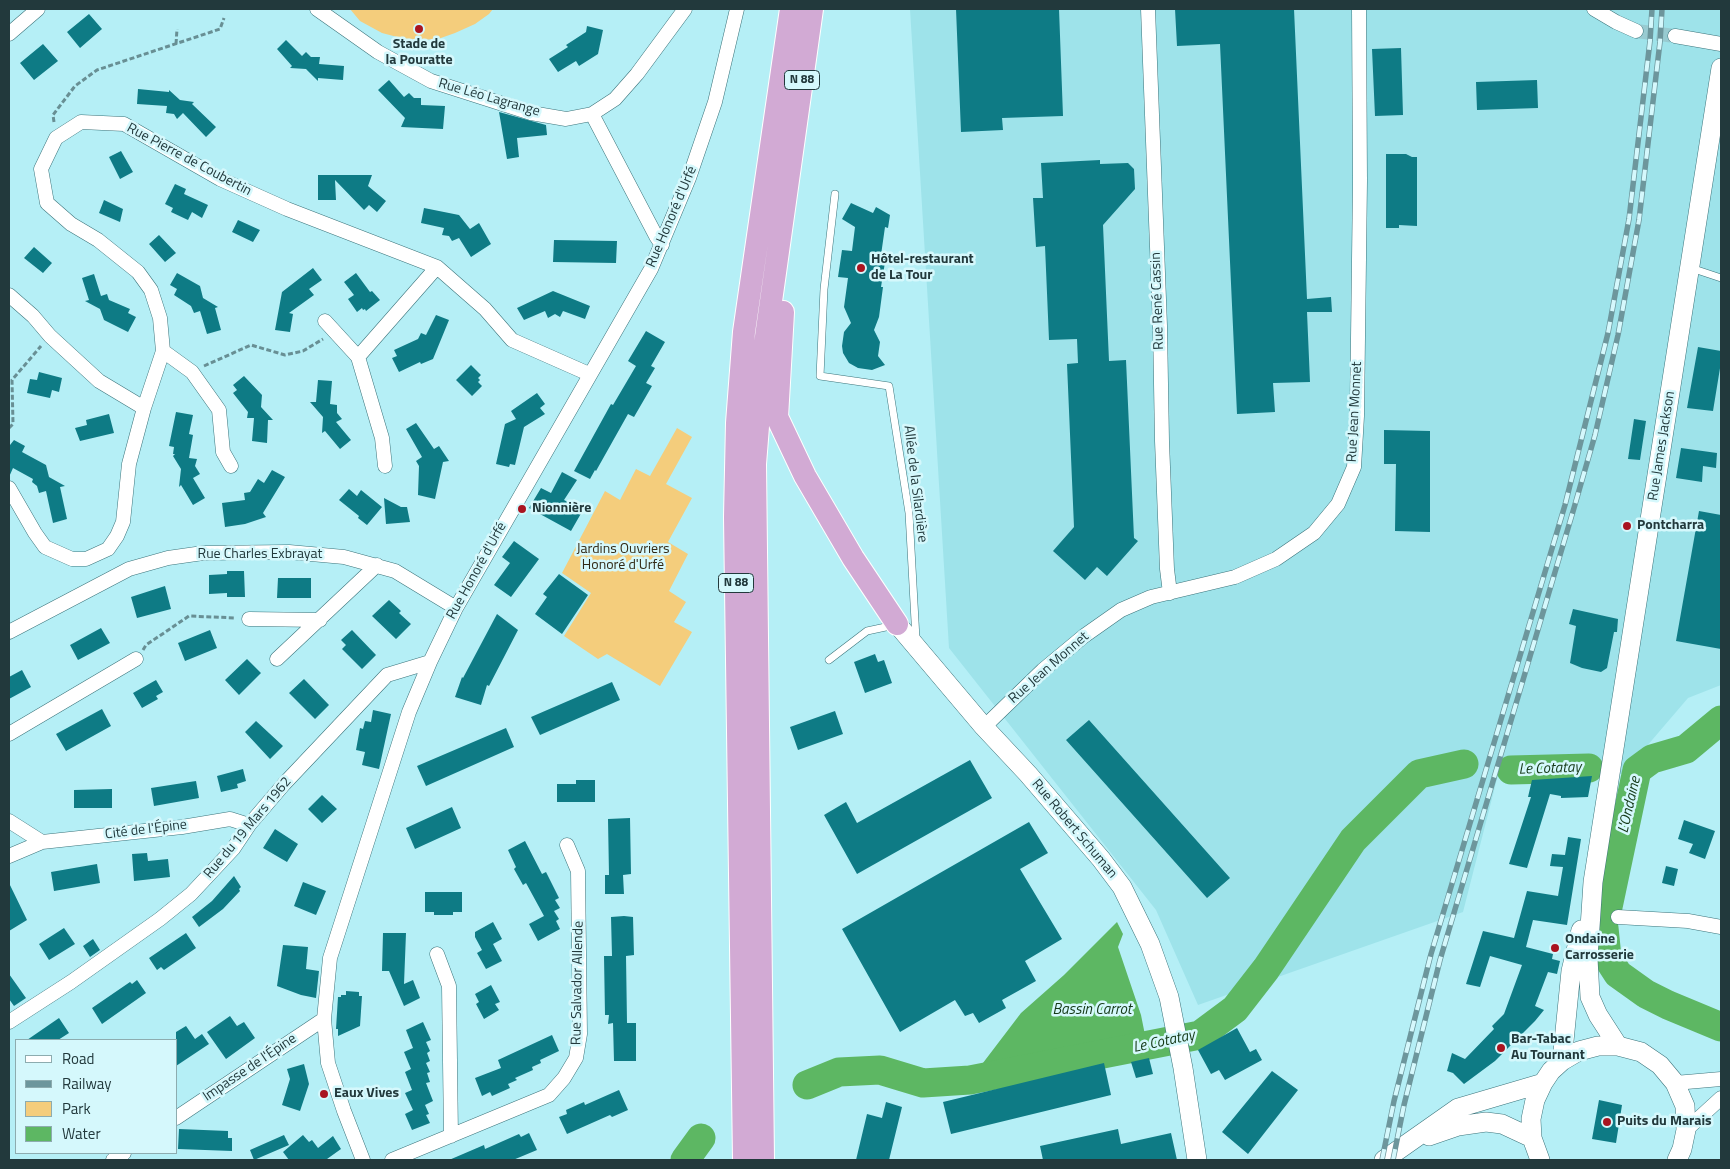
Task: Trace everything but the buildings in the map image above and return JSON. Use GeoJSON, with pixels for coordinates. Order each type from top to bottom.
{"type":"FeatureCollection","features":[{"type":"Feature","properties":{"kind":"highway","name":"N 88"},"geometry":{"type":"LineString","coordinates":[[744,1160],[735,517],[737,423],[744,332],[791,9]]}},
{"type":"Feature","properties":{"kind":"highway","name":"N 88"},"geometry":{"type":"LineString","coordinates":[[763,1160],[756,464],[764,352],[812,9]]}},
{"type":"Feature","properties":{"kind":"highway"},"geometry":{"type":"LineString","coordinates":[[791,151],[777,417],[810,484],[854,558],[897,624]]}},
{"type":"Feature","properties":{"kind":"main road","name":"Rue James Jackson"},"geometry":{"type":"LineString","coordinates":[[1562,1061],[1571,971],[1593,882],[1721,68]]}},
{"type":"Feature","properties":{"kind":"main road","name":"Rue Robert Schuman"},"geometry":{"type":"LineString","coordinates":[[897,624],[984,727],[1028,774],[1101,859],[1122,887],[1154,953],[1169,997],[1197,1160]]}},
{"type":"Feature","properties":{"kind":"main road","name":"Rue James Jackson"},"geometry":{"type":"LineString","coordinates":[[1593,882],[1588,958],[1590,997],[1598,1016],[1618,1046]]}},
{"type":"Feature","properties":{"kind":"main road"},"geometry":{"type":"LineString","coordinates":[[1540,1160],[1532,1138],[1531,1119],[1535,1100],[1543,1083],[1551,1071],[1562,1061],[1580,1051],[1598,1046],[1618,1046],[1640,1052],[1660,1065],[1676,1083],[1685,1106],[1686,1130],[1682,1149],[1677,1160]]}},
{"type":"Feature","properties":{"kind":"main road"},"geometry":{"type":"LineString","coordinates":[[1384,1160],[1458,1108],[1543,1083]]}},
{"type":"Feature","properties":{"kind":"main road"},"geometry":{"type":"LineString","coordinates":[[1411,1142],[1458,1126],[1486,1122],[1502,1124],[1532,1138]]}},
{"type":"Feature","properties":{"kind":"street"},"geometry":{"type":"LineString","coordinates":[[9,34],[38,9]]}},
{"type":"Feature","properties":{"kind":"street","name":"Rue Léo Lagrange"},"geometry":{"type":"LineString","coordinates":[[316,9],[378,52],[431,81],[531,113],[566,119],[592,114],[615,99],[637,74],[685,9]]}},
{"type":"Feature","properties":{"kind":"street","name":"Rue Honoré d'Urfé"},"geometry":{"type":"LineString","coordinates":[[363,1160],[328,1063],[324,1019],[330,958],[409,712],[456,608],[651,269],[689,178],[715,102],[737,9]]}},
{"type":"Feature","properties":{"kind":"street","name":"Rue René Cassin"},"geometry":{"type":"LineString","coordinates":[[1148,9],[1163,461],[1170,593]]}},
{"type":"Feature","properties":{"kind":"street","name":"Rue Jean Monnet"},"geometry":{"type":"LineString","coordinates":[[984,727],[1043,670],[1091,631],[1121,610],[1151,597],[1235,577],[1276,559],[1314,532],[1338,504],[1354,467],[1357,416],[1360,182],[1359,9]]}},
{"type":"Feature","properties":{"kind":"street"},"geometry":{"type":"LineString","coordinates":[[1594,9],[1636,31]]}},
{"type":"Feature","properties":{"kind":"street"},"geometry":{"type":"LineString","coordinates":[[1675,36],[1721,44]]}},
{"type":"Feature","properties":{"kind":"street"},"geometry":{"type":"LineString","coordinates":[[592,114],[662,245]]}},
{"type":"Feature","properties":{"kind":"street","name":"Rue Pierre de Coubertin"},"geometry":{"type":"LineString","coordinates":[[56,138],[81,122],[124,124],[220,179],[287,209],[437,267],[485,310],[512,340],[589,374]]}},
{"type":"Feature","properties":{"kind":"street"},"geometry":{"type":"LineString","coordinates":[[9,488],[35,533],[45,546],[72,559],[86,559],[108,550],[118,536],[123,522],[129,464],[144,408],[163,351],[160,318],[151,290],[138,272],[98,240],[71,224],[47,203],[40,169],[56,138]]}},
{"type":"Feature","properties":{"kind":"street"},"geometry":{"type":"LineString","coordinates":[[358,357],[437,267]]}},
{"type":"Feature","properties":{"kind":"street"},"geometry":{"type":"LineString","coordinates":[[9,295],[33,316],[50,336],[99,382],[144,408]]}},
{"type":"Feature","properties":{"kind":"street"},"geometry":{"type":"LineString","coordinates":[[325,321],[358,357],[382,438],[385,466]]}},
{"type":"Feature","properties":{"kind":"street"},"geometry":{"type":"LineString","coordinates":[[163,351],[192,372],[219,410],[223,452],[231,466]]}},
{"type":"Feature","properties":{"kind":"street","name":"Rue Charles Exbrayat"},"geometry":{"type":"LineString","coordinates":[[9,632],[128,569],[168,558],[203,553],[289,552],[344,556],[395,571],[456,608]]}},
{"type":"Feature","properties":{"kind":"street"},"geometry":{"type":"LineString","coordinates":[[277,659],[377,565]]}},
{"type":"Feature","properties":{"kind":"street"},"geometry":{"type":"LineString","coordinates":[[249,619],[320,620]]}},
{"type":"Feature","properties":{"kind":"street"},"geometry":{"type":"LineString","coordinates":[[9,734],[136,659]]}},
{"type":"Feature","properties":{"kind":"street","name":"Rue du 19 Mars 1962"},"geometry":{"type":"LineString","coordinates":[[9,1022],[71,982],[160,920],[191,894],[233,849],[249,825],[284,784],[388,675],[430,662]]}},
{"type":"Feature","properties":{"kind":"street","name":"Cité de l'Épine"},"geometry":{"type":"LineString","coordinates":[[9,856],[42,842],[182,827],[230,819],[249,825]]}},
{"type":"Feature","properties":{"kind":"street"},"geometry":{"type":"LineString","coordinates":[[9,821],[42,842]]}},
{"type":"Feature","properties":{"kind":"street","name":"Rue Salvador Allende"},"geometry":{"type":"LineString","coordinates":[[392,1160],[548,1095],[564,1078],[576,1058],[580,1034],[578,871],[567,844]]}},
{"type":"Feature","properties":{"kind":"street"},"geometry":{"type":"LineString","coordinates":[[1618,917],[1688,921],[1721,927]]}},
{"type":"Feature","properties":{"kind":"street"},"geometry":{"type":"LineString","coordinates":[[437,954],[449,986],[451,1136]]}},
{"type":"Feature","properties":{"kind":"street","name":"Impasse de l'Épine"},"geometry":{"type":"LineString","coordinates":[[178,1117],[324,1019]]}},
{"type":"Feature","properties":{"kind":"street"},"geometry":{"type":"LineString","coordinates":[[1676,1083],[1721,1079]]}},
{"type":"Feature","properties":{"kind":"street"},"geometry":{"type":"LineString","coordinates":[[1686,1130],[1721,1098]]}},
{"type":"Feature","properties":{"kind":"lane","name":"Allée de la Silardière"},"geometry":{"type":"LineString","coordinates":[[834,194],[824,289],[820,376],[888,386],[909,513],[917,647]]}},
{"type":"Feature","properties":{"kind":"lane"},"geometry":{"type":"LineString","coordinates":[[1690,268],[1721,278]]}},
{"type":"Feature","properties":{"kind":"lane"},"geometry":{"type":"LineString","coordinates":[[829,660],[867,631],[897,624]]}},
{"type":"Feature","properties":{"kind":"path"},"geometry":{"type":"LineString","coordinates":[[56,138],[53,115],[74,86],[97,70],[220,29],[224,18]]}},
{"type":"Feature","properties":{"kind":"path"},"geometry":{"type":"LineString","coordinates":[[176,44],[177,29]]}},
{"type":"Feature","properties":{"kind":"path"},"geometry":{"type":"LineString","coordinates":[[192,372],[251,344],[285,355],[303,351],[335,333]]}},
{"type":"Feature","properties":{"kind":"path"},"geometry":{"type":"LineString","coordinates":[[9,428],[13,424],[12,380],[50,336]]}},
{"type":"Feature","properties":{"kind":"path"},"geometry":{"type":"LineString","coordinates":[[136,659],[146,646],[189,616],[249,619]]}},
{"type":"Feature","properties":{"kind":"shaded area"},"geometry":{"type":"Polygon","coordinates":[[[910,9],[1721,9],[1721,685],[1688,698],[1623,774],[1498,775],[1463,912],[1198,1005],[1156,910],[949,648],[910,9]]]}},
{"type":"Feature","properties":{"kind":"green space","name":"Stade de la Pouratte"},"geometry":{"type":"Polygon","coordinates":[[[350,9],[493,9],[475,24],[455,33],[438,39],[419,40],[382,33],[360,21],[350,9]]]}},
{"type":"Feature","properties":{"kind":"green space","name":"Jardins Ouvriers Honoré d'Urfé"},"geometry":{"type":"Polygon","coordinates":[[[677,428],[692,437],[666,484],[692,498],[668,542],[688,554],[669,591],[686,602],[674,622],[692,632],[660,686],[607,654],[598,659],[564,636],[591,593],[562,573],[605,491],[620,500],[636,469],[650,476],[677,428]]]}},
{"type":"Feature","properties":{"kind":"water","name":"Bassin Carrot"},"geometry":{"type":"Polygon","coordinates":[[[1117,922],[1123,934],[1118,947],[1141,1015],[1147,1045],[970,1080],[1021,1013],[1064,975],[1117,922]]]}},
{"type":"Feature","properties":{"kind":"waterway","name":"L'Ondaine"},"geometry":{"type":"LineString","coordinates":[[1608,907],[1637,770],[1652,759],[1686,749],[1721,720]]}},
{"type":"Feature","properties":{"kind":"waterway","name":"Le Cotatay"},"geometry":{"type":"LineString","coordinates":[[807,1085],[839,1072],[880,1070],[923,1083],[970,1080],[1200,1035],[1235,1009],[1266,969],[1353,840],[1419,774],[1464,764]]}},
{"type":"Feature","properties":{"kind":"waterway","name":"Le Cotatay"},"geometry":{"type":"LineString","coordinates":[[1511,770],[1589,768]]}},
{"type":"Feature","properties":{"kind":"waterway","name":"L'Ondaine"},"geometry":{"type":"LineString","coordinates":[[1604,928],[1607,957],[1618,974],[1646,994],[1721,1027]]}},
{"type":"Feature","properties":{"kind":"waterway","name":"Le Cotatay"},"geometry":{"type":"LineString","coordinates":[[685,1160],[701,1138]]}},
{"type":"Feature","properties":{"kind":"tunnel"},"geometry":{"type":"LineString","coordinates":[[1636,31],[1675,36]]}},
{"type":"Feature","properties":{"kind":"railway"},"geometry":{"type":"LineString","coordinates":[[1382,1160],[1394,1101],[1431,954],[1565,505],[1608,333],[1629,219],[1652,9]]}},
{"type":"Feature","properties":{"kind":"railway"},"geometry":{"type":"LineString","coordinates":[[1393,1160],[1404,1105],[1440,960],[1595,435],[1618,335],[1639,220],[1660,42],[1662,9]]}},
{"type":"Feature","properties":{"kind":"place","name":"Stade de la Pouratte"},"geometry":{"type":"Point","coordinates":[419,29]}},
{"type":"Feature","properties":{"kind":"place","name":"Hôtel-restaurant de La Tour"},"geometry":{"type":"Point","coordinates":[861,268]}},
{"type":"Feature","properties":{"kind":"place","name":"Nionnière"},"geometry":{"type":"Point","coordinates":[522,509]}},
{"type":"Feature","properties":{"kind":"place","name":"Pontcharra"},"geometry":{"type":"Point","coordinates":[1627,526]}},
{"type":"Feature","properties":{"kind":"place","name":"Ondaine Carrosserie"},"geometry":{"type":"Point","coordinates":[1555,948]}},
{"type":"Feature","properties":{"kind":"place","name":"Bar-Tabac Au Tournant"},"geometry":{"type":"Point","coordinates":[1501,1048]}},
{"type":"Feature","properties":{"kind":"place","name":"Eaux Vives"},"geometry":{"type":"Point","coordinates":[324,1094]}},
{"type":"Feature","properties":{"kind":"place","name":"Puits du Marais"},"geometry":{"type":"Point","coordinates":[1607,1122]}}]}
